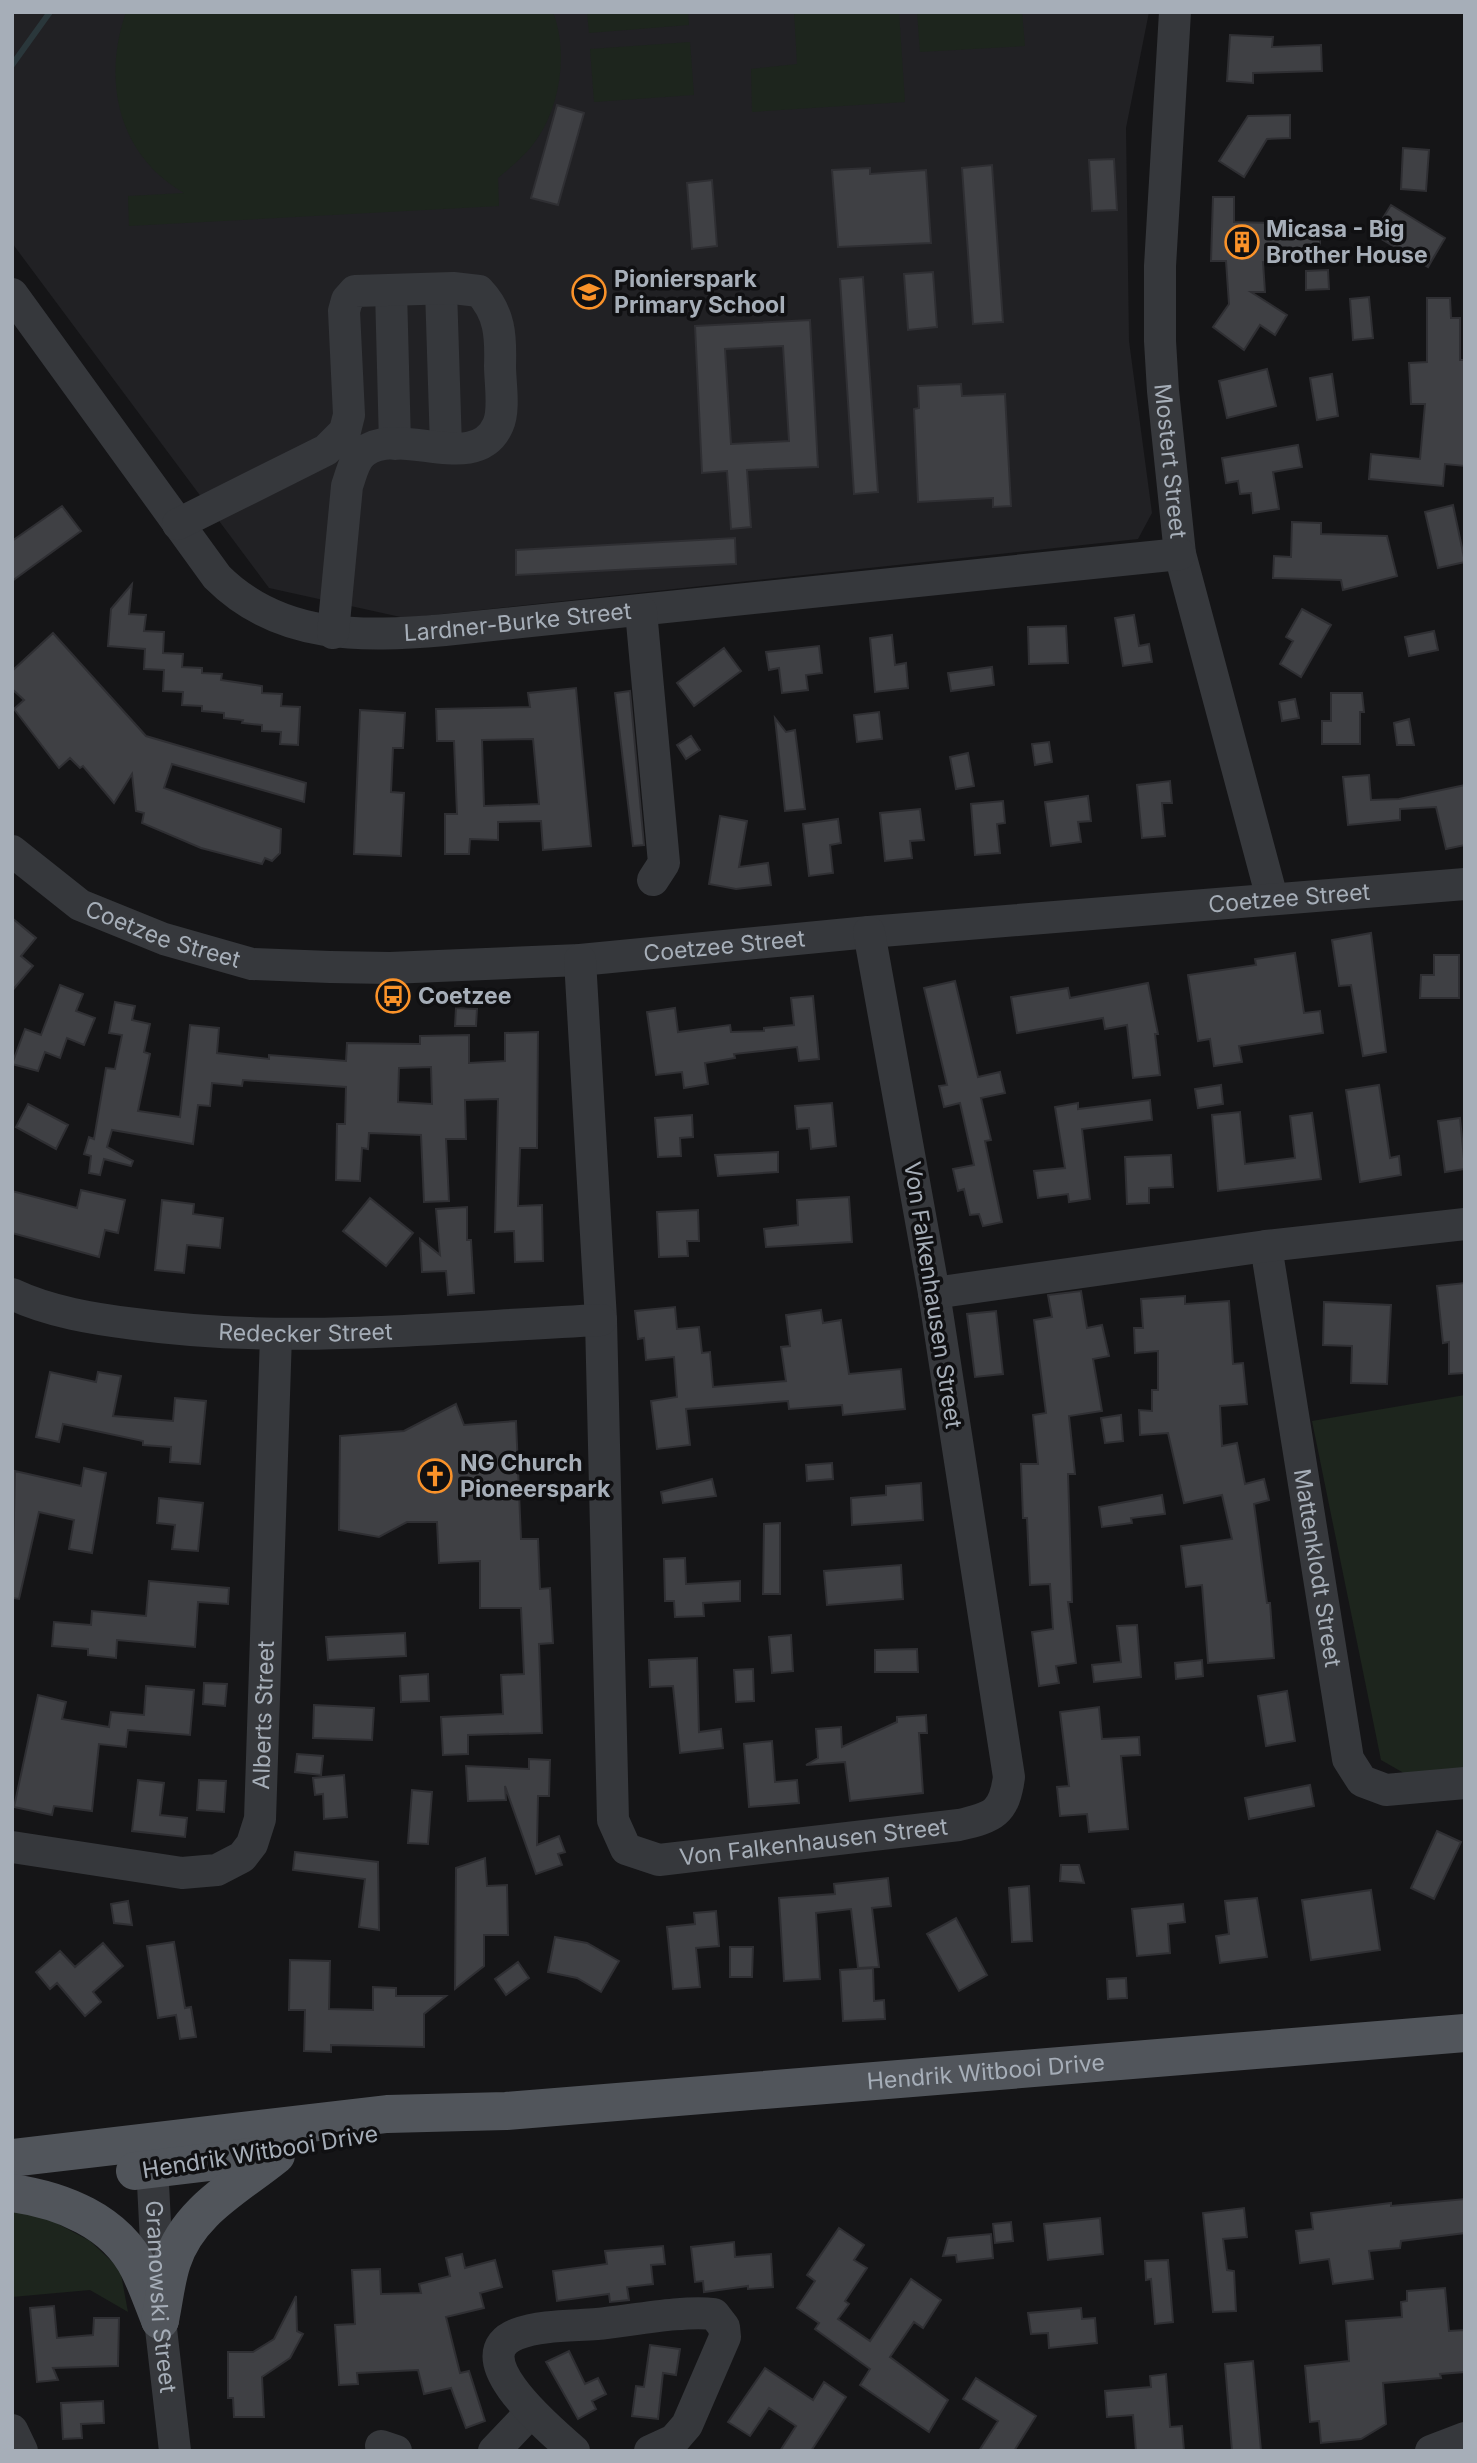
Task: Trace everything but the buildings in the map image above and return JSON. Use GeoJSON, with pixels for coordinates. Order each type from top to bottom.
{"type":"FeatureCollection","features":[{"type":"Feature","properties":{"kind":"main road","name":"Hendrik Witbooi Drive"},"geometry":{"type":"LineString","coordinates":[[12,2185],[387,2114],[506,2111],[1465,2033]]}},
{"type":"Feature","properties":{"kind":"main road","name":"Hendrik Witbooi Drive"},"geometry":{"type":"LineString","coordinates":[[12,2158],[278,2153],[506,2111]]}},
{"type":"Feature","properties":{"kind":"main road"},"geometry":{"type":"LineString","coordinates":[[160,2320],[172,2261],[182,2237],[223,2193],[278,2153]]}},
{"type":"Feature","properties":{"kind":"main road"},"geometry":{"type":"LineString","coordinates":[[12,2193],[65,2204],[93,2220],[122,2243],[138,2267],[160,2320]]}},
{"type":"Feature","properties":{"kind":"street","name":"Mostert Street"},"geometry":{"type":"LineString","coordinates":[[1175,12],[1160,266],[1160,328],[1163,391],[1180,554],[1272,898]]}},
{"type":"Feature","properties":{"kind":"street"},"geometry":{"type":"LineString","coordinates":[[441,289],[446,447]]}},
{"type":"Feature","properties":{"kind":"street"},"geometry":{"type":"LineString","coordinates":[[391,290],[395,444]]}},
{"type":"Feature","properties":{"kind":"street"},"geometry":{"type":"LineString","coordinates":[[178,524],[326,450],[345,431],[349,415],[345,311],[347,300],[355,291],[479,291],[493,306],[501,334],[499,423],[489,438],[470,448],[383,444],[364,452],[353,468],[347,485],[333,633]]}},
{"type":"Feature","properties":{"kind":"street","name":"Lardner-Burke Street"},"geometry":{"type":"LineString","coordinates":[[12,294],[217,577],[236,596],[286,620],[333,633],[384,635],[641,611],[1180,554]]}},
{"type":"Feature","properties":{"kind":"street"},"geometry":{"type":"LineString","coordinates":[[641,611],[664,863],[653,880]]}},
{"type":"Feature","properties":{"kind":"street","name":"Coetzee Street"},"geometry":{"type":"LineString","coordinates":[[12,851],[80,905],[164,939],[252,964],[390,968],[580,960],[869,932],[1465,884]]}},
{"type":"Feature","properties":{"kind":"street","name":"Von Falkenhausen Street"},"geometry":{"type":"LineString","coordinates":[[580,960],[601,1320],[614,1820],[626,1849],[659,1860],[959,1825],[988,1818],[1005,1802],[1009,1777],[934,1293],[869,932]]}},
{"type":"Feature","properties":{"kind":"street"},"geometry":{"type":"LineString","coordinates":[[934,1293],[1266,1246],[1465,1224]]}},
{"type":"Feature","properties":{"kind":"street","name":"Mattenklodt Street"},"geometry":{"type":"LineString","coordinates":[[1266,1246],[1348,1759],[1362,1781],[1386,1790],[1465,1783]]}},
{"type":"Feature","properties":{"kind":"street","name":"Redecker Street"},"geometry":{"type":"LineString","coordinates":[[15,1302],[87,1318],[154,1327],[276,1335],[601,1320]]}},
{"type":"Feature","properties":{"kind":"street","name":"Alberts Street"},"geometry":{"type":"LineString","coordinates":[[12,1847],[182,1873],[217,1870],[242,1857],[252,1844],[260,1819],[276,1335]]}},
{"type":"Feature","properties":{"kind":"street","name":"Gramowski Street"},"geometry":{"type":"LineString","coordinates":[[152,2157],[160,2320],[175,2451]]}},
{"type":"Feature","properties":{"kind":"street"},"geometry":{"type":"LineString","coordinates":[[574,2451],[531,2412],[499,2369],[502,2347],[515,2334],[714,2314],[724,2327],[725,2337],[687,2425],[674,2440],[650,2451]]}},
{"type":"Feature","properties":{"kind":"street"},"geometry":{"type":"LineString","coordinates":[[494,2451],[531,2412]]}},
{"type":"Feature","properties":{"kind":"street"},"geometry":{"type":"LineString","coordinates":[[12,2430],[22,2451]]}},
{"type":"Feature","properties":{"kind":"street"},"geometry":{"type":"LineString","coordinates":[[1434,2450],[1465,2438]]}},
{"type":"Feature","properties":{"kind":"shaded area","name":"Pionierspark Primary School"},"geometry":{"type":"Polygon","coordinates":[[[12,12],[1149,12],[1126,128],[1129,341],[1152,513],[1138,539],[405,618],[269,588],[12,243],[12,12]]]}},
{"type":"Feature","properties":{"kind":"shaded area"},"geometry":{"type":"Polygon","coordinates":[[[126,12],[553,12],[560,43],[560,77],[552,110],[537,139],[524,155],[498,178],[499,206],[129,226],[128,196],[184,193],[162,177],[144,158],[130,137],[121,114],[116,90],[116,64],[126,12]]]}},
{"type":"Feature","properties":{"kind":"shaded area"},"geometry":{"type":"Polygon","coordinates":[[[587,12],[688,12],[689,25],[589,33],[587,12]]]}},
{"type":"Feature","properties":{"kind":"shaded area"},"geometry":{"type":"Polygon","coordinates":[[[794,12],[899,12],[905,102],[752,112],[751,69],[797,64],[794,12]]]}},
{"type":"Feature","properties":{"kind":"shaded area"},"geometry":{"type":"Polygon","coordinates":[[[917,12],[1022,12],[1025,46],[920,52],[917,12]]]}},
{"type":"Feature","properties":{"kind":"shaded area"},"geometry":{"type":"Polygon","coordinates":[[[690,42],[694,95],[594,102],[590,49],[690,42]]]}},
{"type":"Feature","properties":{"kind":"shaded area"},"geometry":{"type":"Polygon","coordinates":[[[1465,1395],[1465,1770],[1409,1776],[1381,1760],[1312,1421],[1465,1395]]]}},
{"type":"Feature","properties":{"kind":"shaded area"},"geometry":{"type":"Polygon","coordinates":[[[12,2211],[47,2218],[90,2241],[120,2269],[128,2312],[90,2290],[12,2297],[12,2211]]]}},
{"type":"Feature","properties":{"kind":"waterway"},"geometry":{"type":"LineString","coordinates":[[12,65],[50,12]]}},
{"type":"Feature","properties":{"kind":"place","name":"Micasa - Big Brother House"},"geometry":{"type":"Point","coordinates":[1242,242]}},
{"type":"Feature","properties":{"kind":"place","name":"Pionierspark Primary School"},"geometry":{"type":"Point","coordinates":[589,292]}},
{"type":"Feature","properties":{"kind":"place","name":"Coetzee"},"geometry":{"type":"Point","coordinates":[393,996]}},
{"type":"Feature","properties":{"kind":"place","name":"NG Church Pioneerspark"},"geometry":{"type":"Point","coordinates":[435,1476]}}]}
